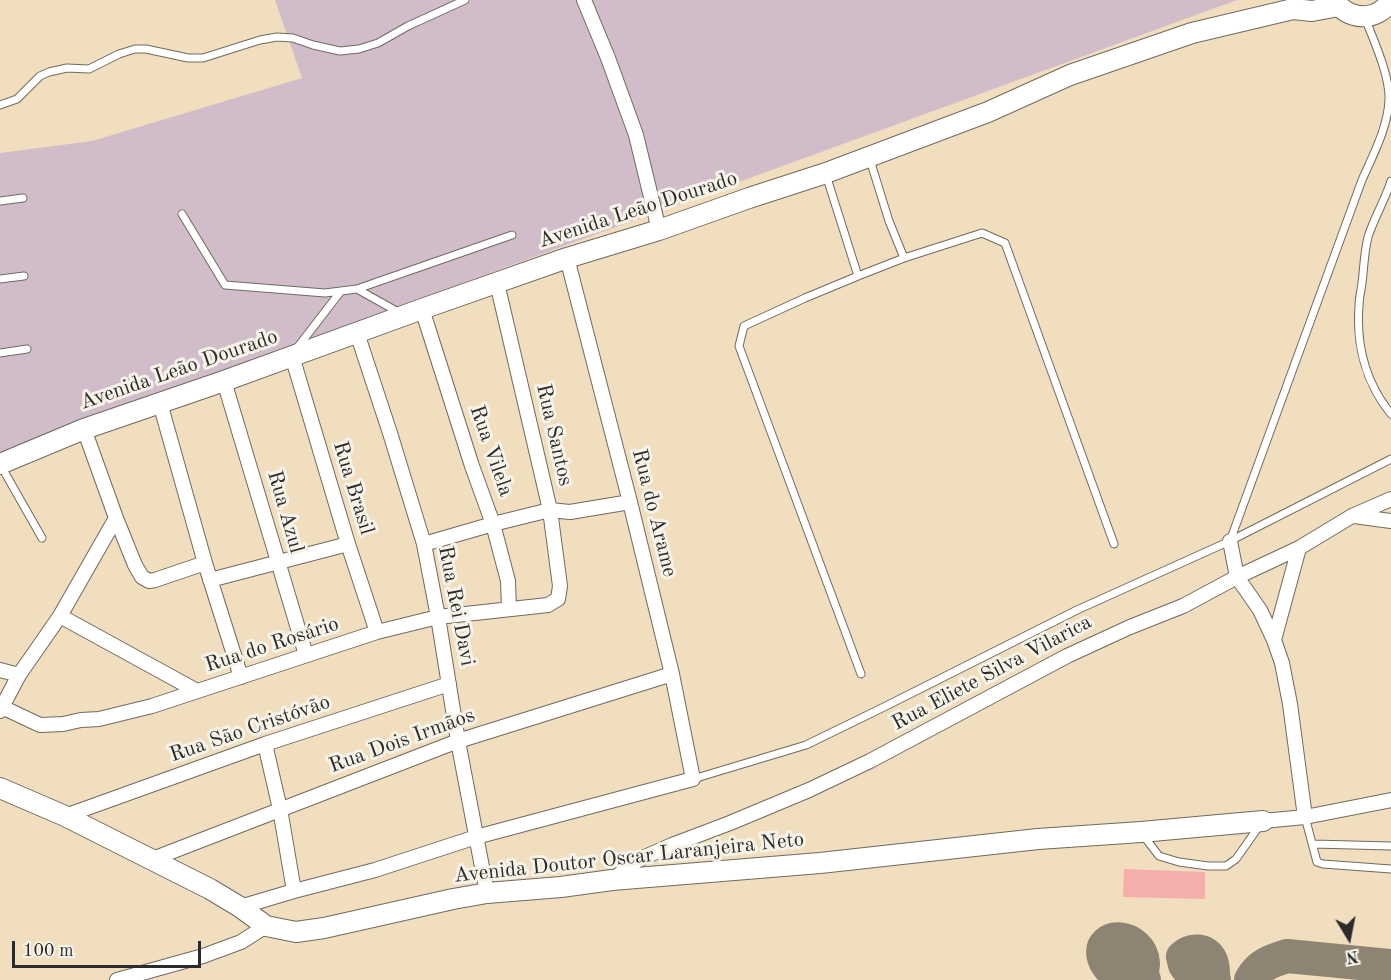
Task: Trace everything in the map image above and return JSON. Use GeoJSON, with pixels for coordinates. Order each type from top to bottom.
{"type":"FeatureCollection","features":[{"type":"Feature","properties":{"kind":"main road"},"geometry":{"type":"LineString","coordinates":[[1336,3],[1348,13],[1364,16],[1378,13],[1391,1]]}},
{"type":"Feature","properties":{"kind":"main road","name":"Avenida Leão Dourado"},"geometry":{"type":"LineString","coordinates":[[0,464],[84,429],[497,282],[826,173],[988,112],[1070,75],[1192,33],[1298,5],[1312,11],[1336,3]]}},
{"type":"Feature","properties":{"kind":"main road","name":"Avenida Doutor Oscar Laranjeira Neto"},"geometry":{"type":"LineString","coordinates":[[0,788],[65,816],[210,889],[266,926],[296,932],[324,928],[453,898],[488,893],[820,863],[1038,839],[1263,821]]}},
{"type":"Feature","properties":{"kind":"street"},"geometry":{"type":"LineString","coordinates":[[584,0],[609,58],[636,135],[659,230]]}},
{"type":"Feature","properties":{"kind":"street","name":"Rua do Arame"},"geometry":{"type":"LineString","coordinates":[[567,258],[672,674],[693,779]]}},
{"type":"Feature","properties":{"kind":"street","name":"Rua Santos"},"geometry":{"type":"LineString","coordinates":[[497,282],[550,510],[560,586],[558,599]]}},
{"type":"Feature","properties":{"kind":"street","name":"Rua Vilela"},"geometry":{"type":"LineString","coordinates":[[413,312],[494,524],[508,581],[509,609]]}},
{"type":"Feature","properties":{"kind":"street","name":"Rua Rei Davi"},"geometry":{"type":"LineString","coordinates":[[357,333],[424,544],[450,684],[458,741],[488,893]]}},
{"type":"Feature","properties":{"kind":"street","name":"Rua Brasil"},"geometry":{"type":"LineString","coordinates":[[292,356],[348,544],[377,632]]}},
{"type":"Feature","properties":{"kind":"street","name":"Rua Azul"},"geometry":{"type":"LineString","coordinates":[[224,381],[306,655]]}},
{"type":"Feature","properties":{"kind":"street"},"geometry":{"type":"LineString","coordinates":[[160,403],[210,580],[241,677]]}},
{"type":"Feature","properties":{"kind":"street"},"geometry":{"type":"LineString","coordinates":[[84,429],[116,518],[142,577],[146,580],[155,580],[205,563]]}},
{"type":"Feature","properties":{"kind":"street","name":"Rua Eliete Silva Vilarica"},"geometry":{"type":"LineString","coordinates":[[612,880],[638,860],[672,844],[809,790],[870,761],[1067,656],[1120,631],[1183,606],[1299,548],[1352,516],[1391,499]]}},
{"type":"Feature","properties":{"kind":"street"},"geometry":{"type":"LineString","coordinates":[[424,544],[550,510],[570,512],[630,502]]}},
{"type":"Feature","properties":{"kind":"street"},"geometry":{"type":"LineString","coordinates":[[1352,516],[1391,521]]}},
{"type":"Feature","properties":{"kind":"street"},"geometry":{"type":"LineString","coordinates":[[1,709],[19,675],[60,616],[116,518]]}},
{"type":"Feature","properties":{"kind":"street"},"geometry":{"type":"LineString","coordinates":[[1230,541],[1237,577],[1260,610],[1282,663],[1290,704],[1305,817]]}},
{"type":"Feature","properties":{"kind":"street"},"geometry":{"type":"LineString","coordinates":[[210,580],[348,544]]}},
{"type":"Feature","properties":{"kind":"street"},"geometry":{"type":"LineString","coordinates":[[1274,640],[1299,548]]}},
{"type":"Feature","properties":{"kind":"street","name":"Rua do Rosário"},"geometry":{"type":"LineString","coordinates":[[1,709],[40,725],[99,719],[152,706],[377,632],[438,617],[548,605],[558,599]]}},
{"type":"Feature","properties":{"kind":"street"},"geometry":{"type":"LineString","coordinates":[[60,616],[198,691]]}},
{"type":"Feature","properties":{"kind":"street"},"geometry":{"type":"LineString","coordinates":[[0,670],[19,675]]}},
{"type":"Feature","properties":{"kind":"street","name":"Rua Dois Irmãos"},"geometry":{"type":"LineString","coordinates":[[150,860],[458,741],[672,674]]}},
{"type":"Feature","properties":{"kind":"street","name":"Rua São Cristóvão"},"geometry":{"type":"LineString","coordinates":[[65,816],[265,744],[450,684]]}},
{"type":"Feature","properties":{"kind":"street"},"geometry":{"type":"LineString","coordinates":[[265,744],[280,809],[294,891]]}},
{"type":"Feature","properties":{"kind":"street"},"geometry":{"type":"LineString","coordinates":[[240,907],[375,870],[476,837],[693,779]]}},
{"type":"Feature","properties":{"kind":"street"},"geometry":{"type":"LineString","coordinates":[[1263,821],[1305,817],[1391,800]]}},
{"type":"Feature","properties":{"kind":"street"},"geometry":{"type":"LineString","coordinates":[[117,980],[203,956],[241,942],[266,926]]}},
{"type":"Feature","properties":{"kind":"lane"},"geometry":{"type":"LineString","coordinates":[[0,105],[17,99],[40,76],[49,72],[67,68],[88,69],[135,49],[146,49],[188,58],[203,58],[277,37],[293,38],[340,51],[359,49],[378,43],[408,26],[465,0]]}},
{"type":"Feature","properties":{"kind":"lane"},"geometry":{"type":"LineString","coordinates":[[1230,541],[1362,180],[1381,136],[1386,117],[1390,99],[1387,82],[1364,16]]}},
{"type":"Feature","properties":{"kind":"lane"},"geometry":{"type":"LineString","coordinates":[[869,157],[904,258]]}},
{"type":"Feature","properties":{"kind":"lane"},"geometry":{"type":"LineString","coordinates":[[826,173],[858,276]]}},
{"type":"Feature","properties":{"kind":"lane"},"geometry":{"type":"LineString","coordinates":[[1391,181],[1369,235],[1363,257],[1358,332],[1361,353],[1370,379],[1381,401],[1391,414]]}},
{"type":"Feature","properties":{"kind":"lane"},"geometry":{"type":"LineString","coordinates":[[0,201],[23,198]]}},
{"type":"Feature","properties":{"kind":"lane"},"geometry":{"type":"LineString","coordinates":[[182,214],[225,285],[325,293],[357,289],[512,235]]}},
{"type":"Feature","properties":{"kind":"lane"},"geometry":{"type":"LineString","coordinates":[[861,674],[739,346],[744,326],[805,298],[904,258],[982,233],[1005,243],[1114,544]]}},
{"type":"Feature","properties":{"kind":"lane"},"geometry":{"type":"LineString","coordinates":[[0,279],[24,276]]}},
{"type":"Feature","properties":{"kind":"lane"},"geometry":{"type":"LineString","coordinates":[[357,289],[413,312]]}},
{"type":"Feature","properties":{"kind":"lane"},"geometry":{"type":"LineString","coordinates":[[292,356],[341,291]]}},
{"type":"Feature","properties":{"kind":"lane"},"geometry":{"type":"LineString","coordinates":[[0,353],[27,349]]}},
{"type":"Feature","properties":{"kind":"lane"},"geometry":{"type":"LineString","coordinates":[[693,779],[806,745],[1077,610],[1230,541],[1391,459]]}},
{"type":"Feature","properties":{"kind":"lane"},"geometry":{"type":"LineString","coordinates":[[0,464],[42,538]]}},
{"type":"Feature","properties":{"kind":"lane"},"geometry":{"type":"LineString","coordinates":[[1305,817],[1317,862],[1391,869]]}},
{"type":"Feature","properties":{"kind":"lane"},"geometry":{"type":"LineString","coordinates":[[1141,832],[1159,856],[1179,862],[1226,866],[1236,859],[1263,821]]}},
{"type":"Feature","properties":{"kind":"lane"},"geometry":{"type":"LineString","coordinates":[[1313,844],[1391,846]]}},
{"type":"Feature","properties":{"kind":"shaded area"},"geometry":{"type":"Polygon","coordinates":[[[275,0],[1237,0],[0,452],[0,153],[92,141],[302,78],[275,0]]]}},
{"type":"Feature","properties":{"kind":"building"},"geometry":{"type":"Polygon","coordinates":[[[1124,869],[1205,872],[1205,899],[1123,897],[1124,869]]]}},
{"type":"Feature","properties":{"kind":"taxiway"},"geometry":{"type":"LineString","coordinates":[[1121,980],[1104,958],[1107,943],[1120,939],[1135,946],[1140,953],[1143,963],[1141,977],[1144,980]]}},
{"type":"Feature","properties":{"kind":"taxiway"},"geometry":{"type":"LineString","coordinates":[[1197,980],[1185,965],[1183,957],[1186,954],[1194,952],[1206,954],[1212,963],[1214,980]]}},
{"type":"Feature","properties":{"kind":"taxiway"},"geometry":{"type":"LineString","coordinates":[[1251,980],[1266,964],[1287,956],[1391,966]]}}]}
